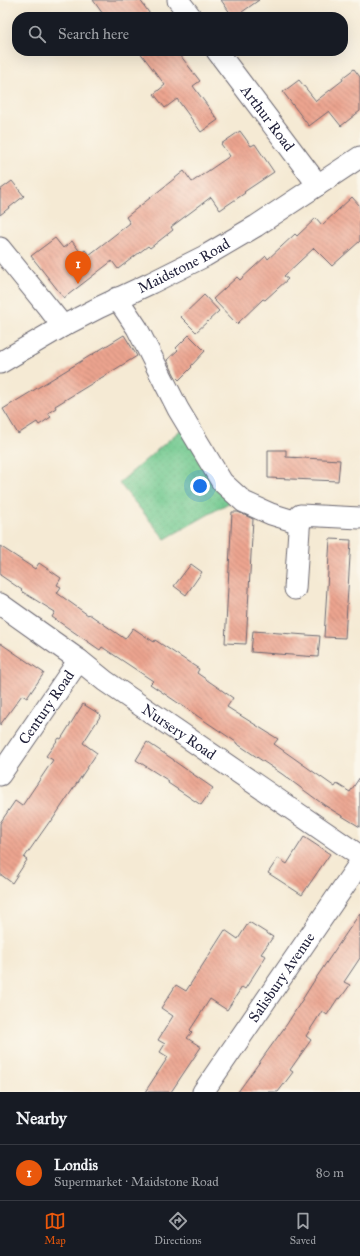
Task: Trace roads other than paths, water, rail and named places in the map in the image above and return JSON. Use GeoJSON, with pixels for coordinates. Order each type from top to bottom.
{"type":"FeatureCollection","features":[{"type":"Feature","properties":{"kind":"street"},"geometry":{"type":"LineString","coordinates":[[178,0],[187,12]]}},
{"type":"Feature","properties":{"kind":"street","name":"Arthur Road"},"geometry":{"type":"LineString","coordinates":[[220,56],[318,185]]}},
{"type":"Feature","properties":{"kind":"street","name":"Maidstone Road"},"geometry":{"type":"LineString","coordinates":[[0,363],[63,326],[117,298],[205,256],[256,226],[359,160]]}},
{"type":"Feature","properties":{"kind":"street"},"geometry":{"type":"LineString","coordinates":[[0,248],[63,326]]}},
{"type":"Feature","properties":{"kind":"street"},"geometry":{"type":"LineString","coordinates":[[117,298],[138,328],[178,409],[222,482],[244,502],[271,514],[300,523]]}},
{"type":"Feature","properties":{"kind":"street"},"geometry":{"type":"LineString","coordinates":[[295,590],[300,515],[360,518]]}},
{"type":"Feature","properties":{"kind":"street","name":"Nursery Road"},"geometry":{"type":"LineString","coordinates":[[0,604],[79,660],[105,681],[360,856]]}},
{"type":"Feature","properties":{"kind":"street","name":"Century Road"},"geometry":{"type":"LineString","coordinates":[[0,775],[79,660]]}},
{"type":"Feature","properties":{"kind":"street","name":"Salisbury Avenue"},"geometry":{"type":"LineString","coordinates":[[203,1092],[360,863]]}},
{"type":"Feature","properties":{"kind":"place","name":"Londis"},"geometry":{"type":"Point","coordinates":[78,284]}}]}
